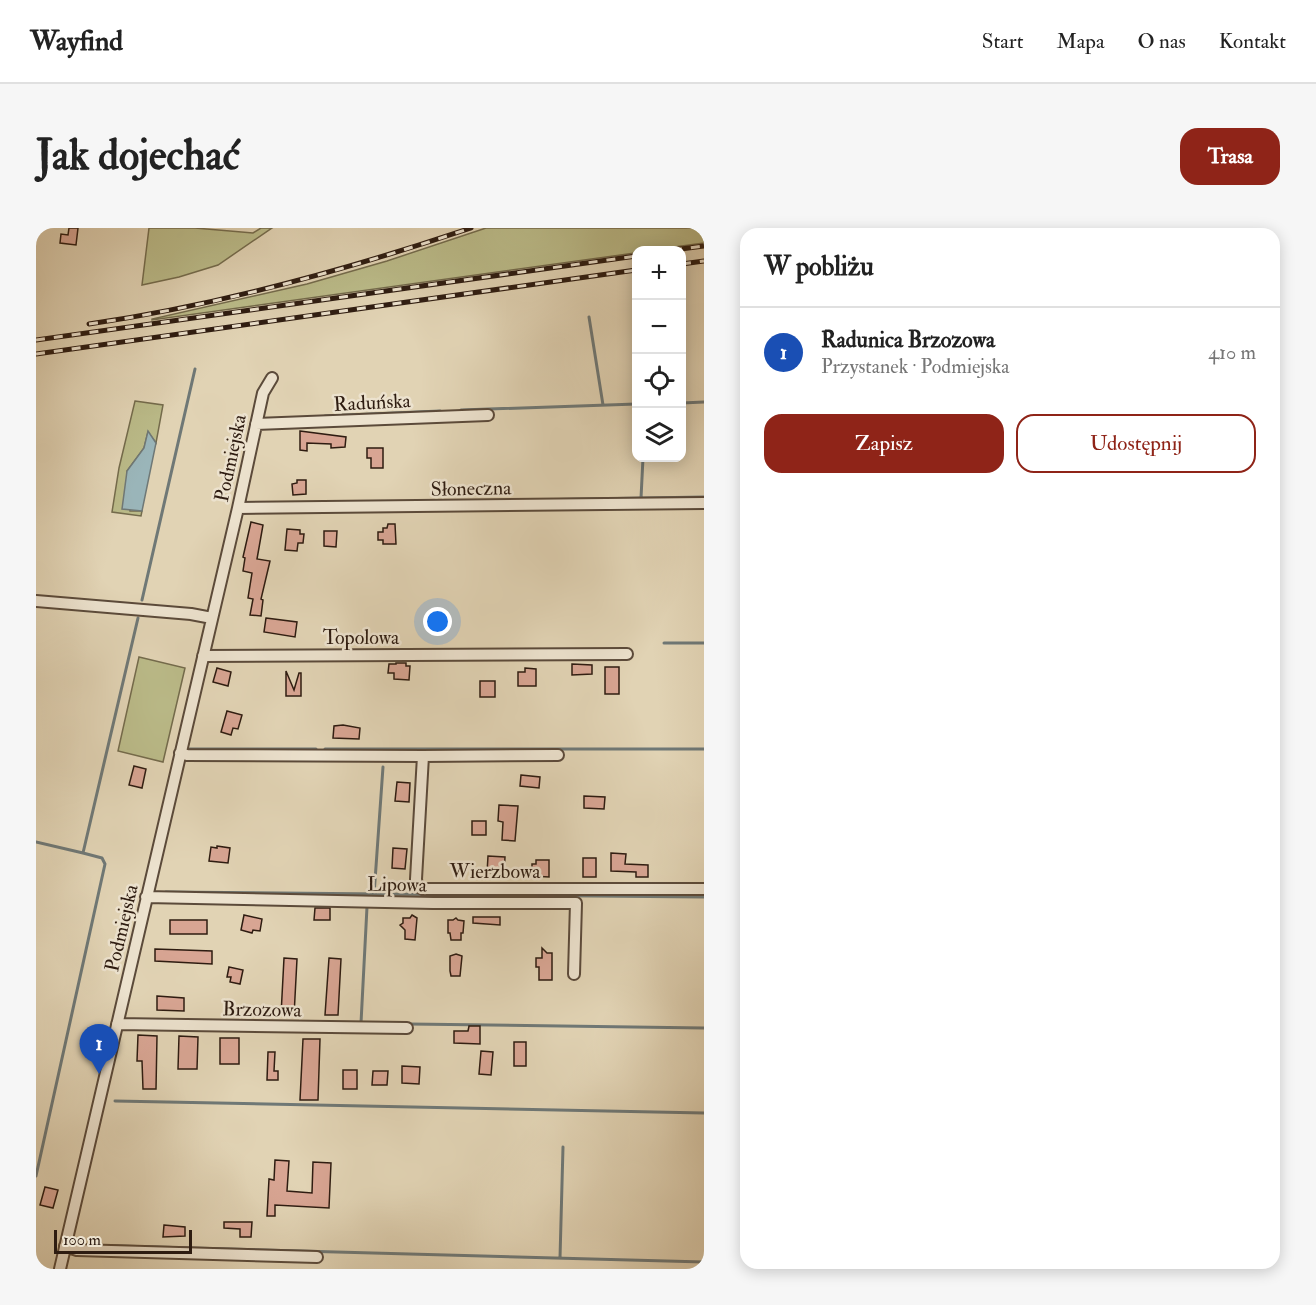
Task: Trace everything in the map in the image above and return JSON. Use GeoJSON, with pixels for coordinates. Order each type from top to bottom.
{"type":"FeatureCollection","features":[{"type":"Feature","properties":{"kind":"street","name":"Podmiejska"},"geometry":{"type":"LineString","coordinates":[[60,1269],[238,508],[262,393],[272,378]]}},
{"type":"Feature","properties":{"kind":"street","name":"Raduńska"},"geometry":{"type":"LineString","coordinates":[[256,424],[489,415]]}},
{"type":"Feature","properties":{"kind":"street","name":"Słoneczna"},"geometry":{"type":"LineString","coordinates":[[238,508],[704,503]]}},
{"type":"Feature","properties":{"kind":"street"},"geometry":{"type":"LineString","coordinates":[[36,601],[191,614],[212,618]]}},
{"type":"Feature","properties":{"kind":"street","name":"Topolowa"},"geometry":{"type":"LineString","coordinates":[[203,656],[627,654]]}},
{"type":"Feature","properties":{"kind":"street"},"geometry":{"type":"LineString","coordinates":[[180,753],[187,755],[558,755]]}},
{"type":"Feature","properties":{"kind":"street","name":"Wierzbowa"},"geometry":{"type":"LineString","coordinates":[[423,756],[416,879],[417,886],[423,889],[704,889]]}},
{"type":"Feature","properties":{"kind":"street","name":"Lipowa"},"geometry":{"type":"LineString","coordinates":[[146,897],[433,903],[576,903],[574,975]]}},
{"type":"Feature","properties":{"kind":"street","name":"Brzozowa"},"geometry":{"type":"LineString","coordinates":[[117,1023],[163,1026],[407,1028]]}},
{"type":"Feature","properties":{"kind":"street"},"geometry":{"type":"LineString","coordinates":[[65,1246],[77,1250],[317,1257]]}},
{"type":"Feature","properties":{"kind":"green space"},"geometry":{"type":"Polygon","coordinates":[[[149,228],[195,228],[253,233],[261,228],[272,228],[218,265],[142,285],[149,228]]]}},
{"type":"Feature","properties":{"kind":"green space"},"geometry":{"type":"Polygon","coordinates":[[[486,228],[704,228],[704,243],[682,246],[632,246],[632,253],[152,320],[307,284],[387,261],[486,228]]]}},
{"type":"Feature","properties":{"kind":"green space"},"geometry":{"type":"Polygon","coordinates":[[[135,401],[163,405],[156,443],[148,432],[144,448],[127,471],[130,511],[142,511],[141,516],[112,512],[119,468],[135,401]]]}},
{"type":"Feature","properties":{"kind":"green space"},"geometry":{"type":"Polygon","coordinates":[[[139,657],[185,668],[163,762],[118,751],[139,657]]]}},
{"type":"Feature","properties":{"kind":"water"},"geometry":{"type":"Polygon","coordinates":[[[148,431],[156,443],[142,511],[122,509],[127,471],[144,448],[148,431]]]}},
{"type":"Feature","properties":{"kind":"building"},"geometry":{"type":"Polygon","coordinates":[[[69,228],[78,228],[76,245],[60,243],[61,234],[68,235],[69,228]]]}},
{"type":"Feature","properties":{"kind":"building"},"geometry":{"type":"Polygon","coordinates":[[[300,431],[346,437],[345,447],[331,448],[331,444],[307,443],[307,451],[300,450],[300,431]]]}},
{"type":"Feature","properties":{"kind":"building"},"geometry":{"type":"Polygon","coordinates":[[[367,448],[383,448],[383,468],[371,468],[371,458],[367,458],[367,448]]]}},
{"type":"Feature","properties":{"kind":"building"},"geometry":{"type":"Polygon","coordinates":[[[297,480],[306,480],[306,494],[293,495],[292,484],[297,483],[297,480]]]}},
{"type":"Feature","properties":{"kind":"building"},"geometry":{"type":"Polygon","coordinates":[[[251,522],[263,525],[257,559],[270,561],[261,599],[263,600],[261,616],[250,615],[253,599],[248,598],[252,573],[243,571],[245,558],[243,557],[251,522]]]}},
{"type":"Feature","properties":{"kind":"building"},"geometry":{"type":"Polygon","coordinates":[[[388,524],[395,524],[396,544],[383,544],[383,540],[378,540],[378,532],[383,532],[383,528],[387,528],[388,524]]]}},
{"type":"Feature","properties":{"kind":"building"},"geometry":{"type":"Polygon","coordinates":[[[287,529],[300,530],[300,534],[304,534],[303,543],[298,543],[297,551],[285,550],[287,529]]]}},
{"type":"Feature","properties":{"kind":"building"},"geometry":{"type":"Polygon","coordinates":[[[324,531],[337,531],[336,547],[324,546],[324,531]]]}},
{"type":"Feature","properties":{"kind":"building"},"geometry":{"type":"Polygon","coordinates":[[[266,618],[297,622],[295,637],[264,632],[266,618]]]}},
{"type":"Feature","properties":{"kind":"building"},"geometry":{"type":"Polygon","coordinates":[[[406,663],[406,666],[410,666],[409,680],[394,679],[394,673],[388,673],[389,664],[406,663]]]}},
{"type":"Feature","properties":{"kind":"building"},"geometry":{"type":"Polygon","coordinates":[[[572,664],[592,665],[592,674],[572,675],[572,664]]]}},
{"type":"Feature","properties":{"kind":"building"},"geometry":{"type":"Polygon","coordinates":[[[605,667],[619,667],[619,694],[605,694],[605,667]]]}},
{"type":"Feature","properties":{"kind":"building"},"geometry":{"type":"Polygon","coordinates":[[[217,668],[231,672],[228,686],[213,682],[217,668]]]}},
{"type":"Feature","properties":{"kind":"building"},"geometry":{"type":"Polygon","coordinates":[[[525,668],[536,669],[536,686],[518,686],[518,672],[525,672],[525,668]]]}},
{"type":"Feature","properties":{"kind":"building"},"geometry":{"type":"Polygon","coordinates":[[[286,671],[294,690],[299,673],[301,673],[301,696],[286,696],[286,671]]]}},
{"type":"Feature","properties":{"kind":"building"},"geometry":{"type":"Polygon","coordinates":[[[480,681],[495,681],[495,697],[480,697],[480,681]]]}},
{"type":"Feature","properties":{"kind":"building"},"geometry":{"type":"Polygon","coordinates":[[[227,711],[242,715],[238,729],[233,728],[231,735],[221,732],[227,711]]]}},
{"type":"Feature","properties":{"kind":"building"},"geometry":{"type":"Polygon","coordinates":[[[334,726],[360,728],[359,739],[333,738],[334,726]]]}},
{"type":"Feature","properties":{"kind":"building"},"geometry":{"type":"Polygon","coordinates":[[[134,766],[146,769],[142,788],[129,785],[134,766]]]}},
{"type":"Feature","properties":{"kind":"building"},"geometry":{"type":"Polygon","coordinates":[[[521,775],[540,777],[539,788],[520,786],[521,775]]]}},
{"type":"Feature","properties":{"kind":"building"},"geometry":{"type":"Polygon","coordinates":[[[397,782],[410,783],[409,802],[395,801],[397,782]]]}},
{"type":"Feature","properties":{"kind":"building"},"geometry":{"type":"Polygon","coordinates":[[[584,796],[605,797],[604,809],[584,808],[584,796]]]}},
{"type":"Feature","properties":{"kind":"building"},"geometry":{"type":"Polygon","coordinates":[[[499,805],[518,806],[515,841],[502,840],[503,822],[498,821],[499,805]]]}},
{"type":"Feature","properties":{"kind":"building"},"geometry":{"type":"Polygon","coordinates":[[[472,821],[486,821],[486,835],[472,835],[472,821]]]}},
{"type":"Feature","properties":{"kind":"building"},"geometry":{"type":"Polygon","coordinates":[[[217,846],[230,848],[228,863],[209,861],[211,847],[217,848],[217,846]]]}},
{"type":"Feature","properties":{"kind":"building"},"geometry":{"type":"Polygon","coordinates":[[[393,848],[407,849],[405,869],[392,868],[393,848]]]}},
{"type":"Feature","properties":{"kind":"building"},"geometry":{"type":"Polygon","coordinates":[[[611,853],[626,854],[625,864],[648,865],[648,877],[636,877],[636,872],[611,871],[611,853]]]}},
{"type":"Feature","properties":{"kind":"building"},"geometry":{"type":"Polygon","coordinates":[[[488,856],[505,857],[504,874],[487,873],[488,856]]]}},
{"type":"Feature","properties":{"kind":"building"},"geometry":{"type":"Polygon","coordinates":[[[583,858],[596,858],[596,877],[583,877],[583,858]]]}},
{"type":"Feature","properties":{"kind":"building"},"geometry":{"type":"Polygon","coordinates":[[[536,860],[549,860],[549,877],[532,876],[532,864],[536,864],[536,860]]]}},
{"type":"Feature","properties":{"kind":"building"},"geometry":{"type":"Polygon","coordinates":[[[315,908],[330,908],[330,920],[314,920],[315,908]]]}},
{"type":"Feature","properties":{"kind":"building"},"geometry":{"type":"Polygon","coordinates":[[[244,915],[262,919],[260,931],[253,930],[252,933],[241,930],[244,915]]]}},
{"type":"Feature","properties":{"kind":"building"},"geometry":{"type":"Polygon","coordinates":[[[412,915],[417,918],[415,940],[405,939],[405,930],[400,925],[403,923],[403,918],[410,918],[412,915]]]}},
{"type":"Feature","properties":{"kind":"building"},"geometry":{"type":"Polygon","coordinates":[[[473,917],[500,917],[500,925],[473,923],[473,917]]]}},
{"type":"Feature","properties":{"kind":"building"},"geometry":{"type":"Polygon","coordinates":[[[456,918],[464,921],[463,933],[461,933],[461,940],[451,940],[450,933],[448,933],[448,920],[456,918]]]}},
{"type":"Feature","properties":{"kind":"building"},"geometry":{"type":"Polygon","coordinates":[[[170,920],[207,920],[207,934],[170,934],[170,920]]]}},
{"type":"Feature","properties":{"kind":"building"},"geometry":{"type":"Polygon","coordinates":[[[542,948],[547,953],[552,953],[552,980],[539,980],[536,958],[542,958],[542,948]]]}},
{"type":"Feature","properties":{"kind":"building"},"geometry":{"type":"Polygon","coordinates":[[[155,949],[212,951],[212,964],[155,961],[155,949]]]}},
{"type":"Feature","properties":{"kind":"building"},"geometry":{"type":"Polygon","coordinates":[[[456,954],[462,956],[460,976],[451,976],[450,956],[456,954]]]}},
{"type":"Feature","properties":{"kind":"building"},"geometry":{"type":"Polygon","coordinates":[[[284,958],[297,959],[294,1016],[281,1015],[284,958]]]}},
{"type":"Feature","properties":{"kind":"building"},"geometry":{"type":"Polygon","coordinates":[[[329,958],[341,959],[338,1015],[325,1015],[329,958]]]}},
{"type":"Feature","properties":{"kind":"building"},"geometry":{"type":"Polygon","coordinates":[[[229,967],[243,970],[240,984],[230,982],[231,977],[227,977],[229,967]]]}},
{"type":"Feature","properties":{"kind":"building"},"geometry":{"type":"Polygon","coordinates":[[[157,996],[184,998],[184,1011],[157,1010],[157,996]]]}},
{"type":"Feature","properties":{"kind":"building"},"geometry":{"type":"Polygon","coordinates":[[[469,1026],[480,1026],[480,1044],[454,1043],[454,1031],[468,1031],[469,1026]]]}},
{"type":"Feature","properties":{"kind":"building"},"geometry":{"type":"Polygon","coordinates":[[[138,1035],[157,1036],[156,1089],[143,1089],[142,1061],[137,1061],[138,1035]]]}},
{"type":"Feature","properties":{"kind":"building"},"geometry":{"type":"Polygon","coordinates":[[[179,1036],[198,1037],[197,1069],[178,1069],[179,1036]]]}},
{"type":"Feature","properties":{"kind":"building"},"geometry":{"type":"Polygon","coordinates":[[[220,1038],[239,1038],[239,1064],[220,1064],[220,1038]]]}},
{"type":"Feature","properties":{"kind":"building"},"geometry":{"type":"Polygon","coordinates":[[[303,1039],[320,1039],[318,1100],[300,1100],[303,1039]]]}},
{"type":"Feature","properties":{"kind":"building"},"geometry":{"type":"Polygon","coordinates":[[[514,1042],[526,1042],[526,1066],[514,1066],[514,1042]]]}},
{"type":"Feature","properties":{"kind":"building"},"geometry":{"type":"Polygon","coordinates":[[[481,1051],[493,1052],[491,1075],[479,1074],[481,1051]]]}},
{"type":"Feature","properties":{"kind":"building"},"geometry":{"type":"Polygon","coordinates":[[[268,1052],[275,1052],[274,1071],[278,1071],[278,1080],[267,1080],[268,1052]]]}},
{"type":"Feature","properties":{"kind":"building"},"geometry":{"type":"Polygon","coordinates":[[[402,1066],[420,1067],[419,1084],[402,1083],[402,1066]]]}},
{"type":"Feature","properties":{"kind":"building"},"geometry":{"type":"Polygon","coordinates":[[[343,1070],[357,1070],[357,1089],[343,1089],[343,1070]]]}},
{"type":"Feature","properties":{"kind":"building"},"geometry":{"type":"Polygon","coordinates":[[[373,1071],[388,1071],[387,1085],[372,1085],[373,1071]]]}},
{"type":"Feature","properties":{"kind":"building"},"geometry":{"type":"Polygon","coordinates":[[[275,1160],[289,1161],[287,1191],[312,1193],[313,1162],[331,1163],[329,1208],[275,1205],[275,1216],[267,1216],[269,1179],[274,1180],[275,1160]]]}},
{"type":"Feature","properties":{"kind":"building"},"geometry":{"type":"Polygon","coordinates":[[[45,1187],[58,1190],[53,1208],[40,1205],[45,1187]]]}},
{"type":"Feature","properties":{"kind":"building"},"geometry":{"type":"Polygon","coordinates":[[[224,1222],[252,1222],[251,1237],[240,1237],[240,1229],[224,1228],[224,1222]]]}},
{"type":"Feature","properties":{"kind":"building"},"geometry":{"type":"Polygon","coordinates":[[[164,1225],[185,1227],[185,1236],[163,1237],[164,1225]]]}},
{"type":"Feature","properties":{"kind":"waterway"},"geometry":{"type":"LineString","coordinates":[[589,317],[603,405]]}},
{"type":"Feature","properties":{"kind":"waterway"},"geometry":{"type":"LineString","coordinates":[[142,600],[195,369]]}},
{"type":"Feature","properties":{"kind":"waterway"},"geometry":{"type":"LineString","coordinates":[[686,403],[704,402]]}},
{"type":"Feature","properties":{"kind":"waterway"},"geometry":{"type":"LineString","coordinates":[[461,410],[632,404]]}},
{"type":"Feature","properties":{"kind":"waterway"},"geometry":{"type":"LineString","coordinates":[[325,416],[440,411]]}},
{"type":"Feature","properties":{"kind":"waterway"},"geometry":{"type":"LineString","coordinates":[[641,498],[643,462]]}},
{"type":"Feature","properties":{"kind":"waterway"},"geometry":{"type":"LineString","coordinates":[[529,500],[704,497]]}},
{"type":"Feature","properties":{"kind":"waterway"},"geometry":{"type":"LineString","coordinates":[[36,1176],[105,864],[102,858],[83,853],[138,618]]}},
{"type":"Feature","properties":{"kind":"waterway"},"geometry":{"type":"LineString","coordinates":[[664,643],[704,643]]}},
{"type":"Feature","properties":{"kind":"waterway"},"geometry":{"type":"LineString","coordinates":[[189,749],[316,749]]}},
{"type":"Feature","properties":{"kind":"waterway"},"geometry":{"type":"LineString","coordinates":[[325,749],[704,749]]}},
{"type":"Feature","properties":{"kind":"waterway"},"geometry":{"type":"LineString","coordinates":[[374,895],[383,767]]}},
{"type":"Feature","properties":{"kind":"waterway"},"geometry":{"type":"LineString","coordinates":[[36,842],[83,853]]}},
{"type":"Feature","properties":{"kind":"waterway"},"geometry":{"type":"LineString","coordinates":[[166,892],[704,897]]}},
{"type":"Feature","properties":{"kind":"waterway"},"geometry":{"type":"LineString","coordinates":[[361,1023],[367,907]]}},
{"type":"Feature","properties":{"kind":"waterway"},"geometry":{"type":"LineString","coordinates":[[409,1024],[704,1028]]}},
{"type":"Feature","properties":{"kind":"waterway"},"geometry":{"type":"LineString","coordinates":[[115,1101],[704,1113]]}},
{"type":"Feature","properties":{"kind":"waterway"},"geometry":{"type":"LineString","coordinates":[[560,1258],[563,1147]]}},
{"type":"Feature","properties":{"kind":"waterway"},"geometry":{"type":"LineString","coordinates":[[82,1245],[704,1262]]}},
{"type":"Feature","properties":{"kind":"railway"},"geometry":{"type":"LineString","coordinates":[[89,324],[186,307],[282,285],[471,228]]}},
{"type":"Feature","properties":{"kind":"railway"},"geometry":{"type":"LineString","coordinates":[[686,248],[704,246]]}},
{"type":"Feature","properties":{"kind":"railway"},"geometry":{"type":"LineString","coordinates":[[36,340],[632,257]]}},
{"type":"Feature","properties":{"kind":"railway"},"geometry":{"type":"LineString","coordinates":[[686,263],[704,261]]}},
{"type":"Feature","properties":{"kind":"railway"},"geometry":{"type":"LineString","coordinates":[[36,354],[632,271]]}},
{"type":"Feature","properties":{"kind":"place","name":"Radunica Brzozowa"},"geometry":{"type":"Point","coordinates":[99,1074]}}]}
